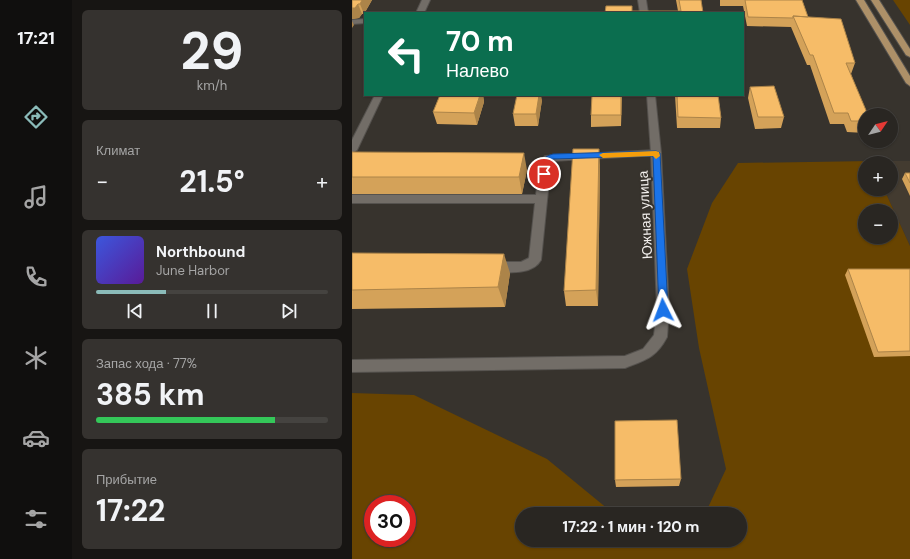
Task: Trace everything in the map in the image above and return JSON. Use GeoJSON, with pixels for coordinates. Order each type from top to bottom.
{"type":"FeatureCollection","features":[{"type":"Feature","properties":{"kind":"main road"},"geometry":{"type":"LineString","coordinates":[[860,0],[910,83]]}},
{"type":"Feature","properties":{"kind":"main road"},"geometry":{"type":"LineString","coordinates":[[875,0],[910,55]]}},
{"type":"Feature","properties":{"kind":"street"},"geometry":{"type":"LineString","coordinates":[[420,12],[426,0]]}},
{"type":"Feature","properties":{"kind":"street"},"geometry":{"type":"LineString","coordinates":[[642,0],[644,12]]}},
{"type":"Feature","properties":{"kind":"street"},"geometry":{"type":"LineString","coordinates":[[352,22],[364,21]]}},
{"type":"Feature","properties":{"kind":"street"},"geometry":{"type":"LineString","coordinates":[[352,150],[379,96]]}},
{"type":"Feature","properties":{"kind":"street","name":"Южная улица"},"geometry":{"type":"LineString","coordinates":[[352,366],[625,362],[648,353],[660,337],[663,310],[656,153],[651,96]]}},
{"type":"Feature","properties":{"kind":"street"},"geometry":{"type":"LineString","coordinates":[[478,266],[525,267],[531,265],[535,260],[545,161],[548,158],[656,153]]}},
{"type":"Feature","properties":{"kind":"street"},"geometry":{"type":"LineString","coordinates":[[352,199],[542,199]]}},
{"type":"Feature","properties":{"kind":"shaded area"},"geometry":{"type":"Polygon","coordinates":[[[893,0],[910,0],[910,25],[893,0]]]}},
{"type":"Feature","properties":{"kind":"shaded area"},"geometry":{"type":"Polygon","coordinates":[[[858,161],[858,196],[887,196],[891,204],[858,204],[858,244],[898,244],[898,220],[910,246],[910,559],[352,559],[352,393],[414,395],[547,459],[605,507],[515,507],[515,547],[747,547],[747,507],[708,507],[726,469],[699,348],[687,269],[712,203],[738,163],[858,161]]]}},
{"type":"Feature","properties":{"kind":"shaded area"},"geometry":{"type":"Polygon","coordinates":[[[898,161],[910,161],[910,246],[898,220],[898,204],[891,204],[887,196],[898,196],[898,161]]]}},
{"type":"Feature","properties":{"kind":"building"},"geometry":{"type":"Polygon","coordinates":[[[352,0],[362,0],[355,8],[352,8],[352,0]]]}},
{"type":"Feature","properties":{"kind":"building"},"geometry":{"type":"Polygon","coordinates":[[[679,0],[701,0],[703,12],[605,12],[606,6],[632,6],[632,11],[681,11],[679,0]]]}},
{"type":"Feature","properties":{"kind":"building"},"geometry":{"type":"Polygon","coordinates":[[[745,0],[802,0],[808,17],[748,17],[745,0]]]}},
{"type":"Feature","properties":{"kind":"building"},"geometry":{"type":"Polygon","coordinates":[[[793,16],[841,19],[855,63],[846,63],[865,108],[858,108],[858,121],[851,121],[848,113],[834,113],[813,55],[810,55],[793,16]]]}},
{"type":"Feature","properties":{"kind":"building"},"geometry":{"type":"Polygon","coordinates":[[[774,86],[784,117],[758,117],[750,87],[774,86]]]}},
{"type":"Feature","properties":{"kind":"building"},"geometry":{"type":"Polygon","coordinates":[[[440,96],[480,96],[474,113],[433,112],[440,96]]]}},
{"type":"Feature","properties":{"kind":"building"},"geometry":{"type":"Polygon","coordinates":[[[517,96],[539,96],[536,114],[513,114],[517,96]]]}},
{"type":"Feature","properties":{"kind":"building"},"geometry":{"type":"Polygon","coordinates":[[[592,96],[621,96],[621,115],[591,115],[592,96]]]}},
{"type":"Feature","properties":{"kind":"building"},"geometry":{"type":"Polygon","coordinates":[[[677,96],[718,96],[721,118],[678,117],[677,96]]]}},
{"type":"Feature","properties":{"kind":"building"},"geometry":{"type":"Polygon","coordinates":[[[573,149],[599,149],[596,290],[564,291],[573,149]]]}},
{"type":"Feature","properties":{"kind":"building"},"geometry":{"type":"Polygon","coordinates":[[[352,152],[524,153],[519,177],[352,177],[352,152]]]}},
{"type":"Feature","properties":{"kind":"building"},"geometry":{"type":"Polygon","coordinates":[[[905,173],[910,173],[910,183],[905,173]]]}},
{"type":"Feature","properties":{"kind":"building"},"geometry":{"type":"Polygon","coordinates":[[[352,253],[504,254],[498,287],[352,290],[352,253]]]}},
{"type":"Feature","properties":{"kind":"building"},"geometry":{"type":"Polygon","coordinates":[[[848,269],[910,269],[910,351],[878,352],[848,269]]]}},
{"type":"Feature","properties":{"kind":"building"},"geometry":{"type":"Polygon","coordinates":[[[677,420],[681,479],[615,480],[615,421],[677,420]]]}},
{"type":"Feature","properties":{"kind":"slow traffic"},"geometry":{"type":"LineString","coordinates":[[603,155],[656,153],[656,156]]}},
{"type":"Feature","properties":{"kind":"route"},"geometry":{"type":"LineString","coordinates":[[544,174],[545,161],[548,158],[553,157],[656,153],[663,310]]}}]}
